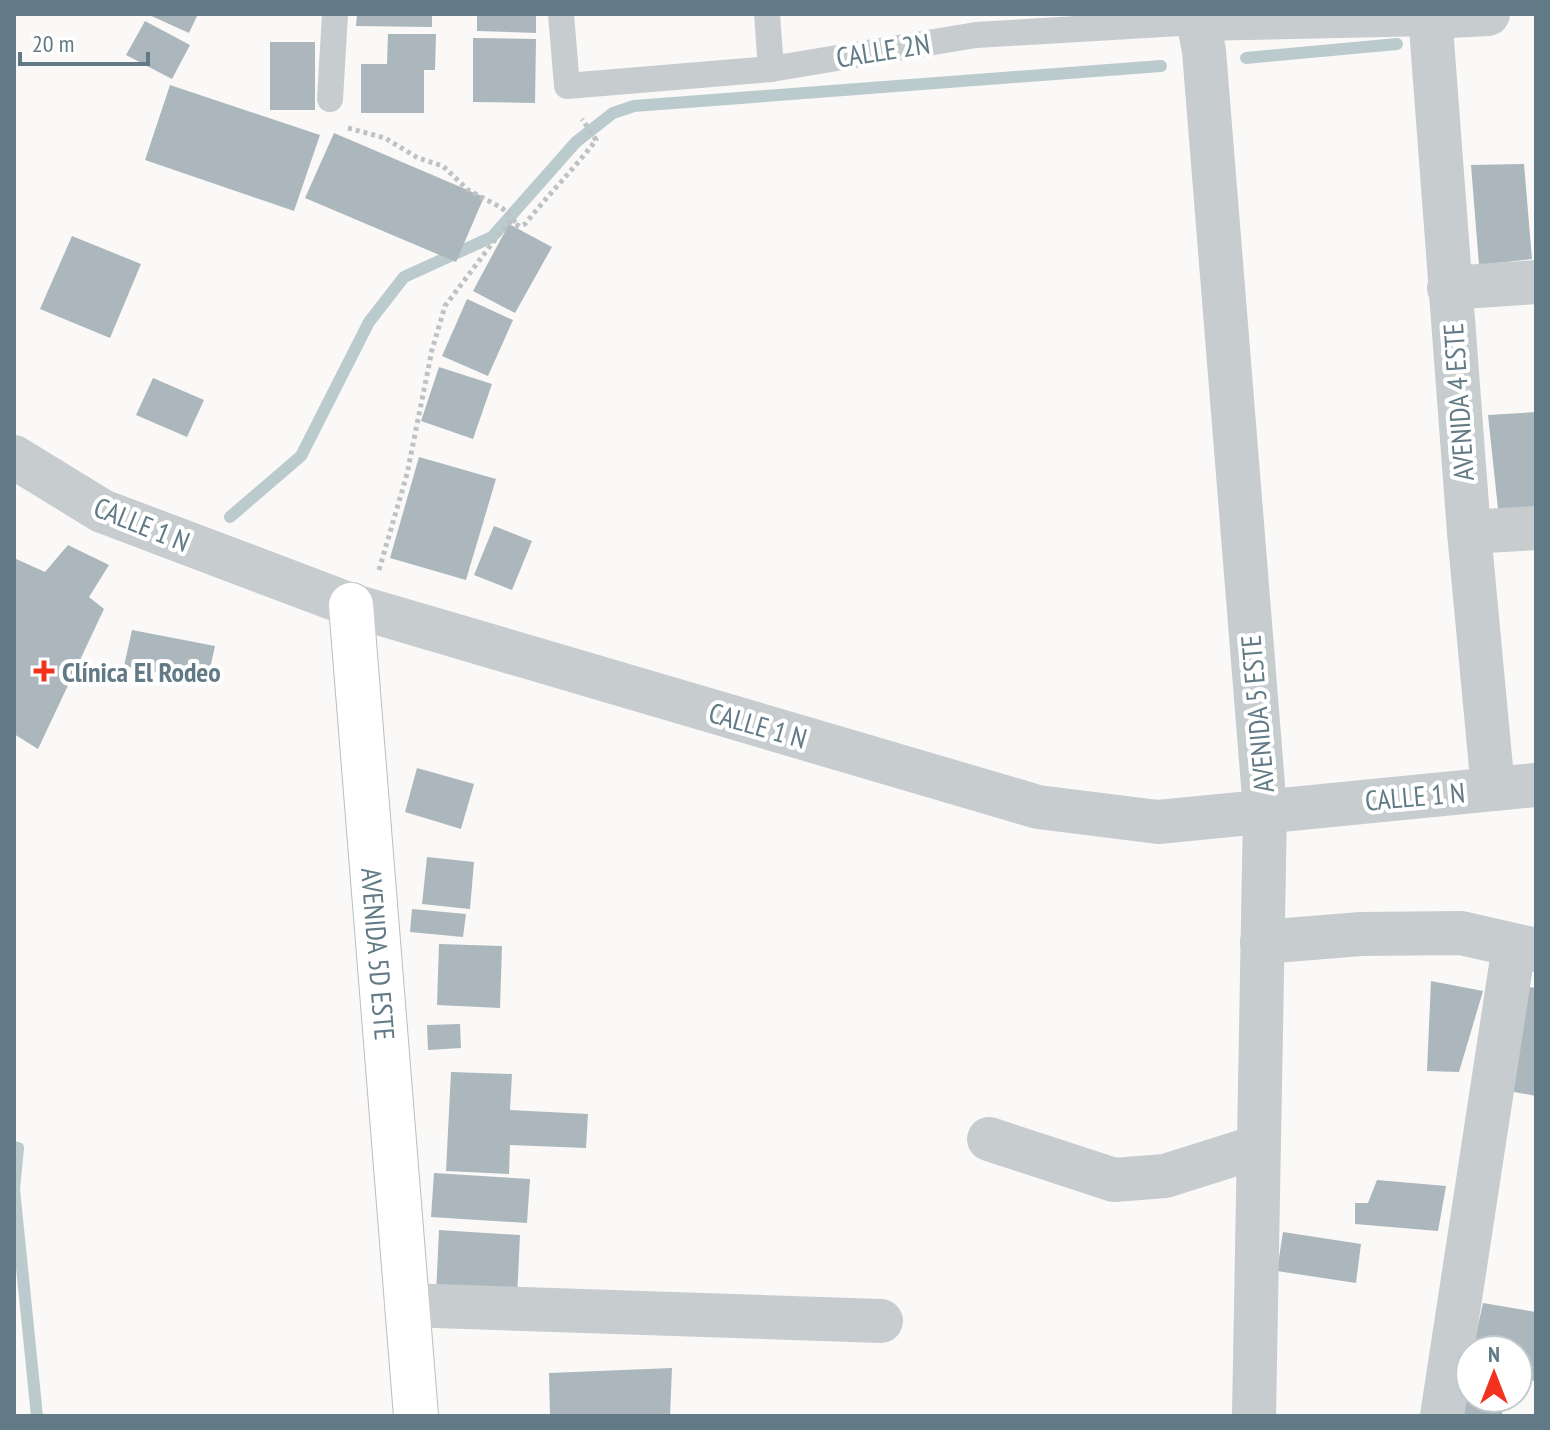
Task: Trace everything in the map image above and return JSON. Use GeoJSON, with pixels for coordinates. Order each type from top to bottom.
{"type":"FeatureCollection","features":[{"type":"Feature","properties":{"kind":"main road","name":"AVENIDA 5D ESTE"},"geometry":{"type":"LineString","coordinates":[[356,606],[416,1416]]}},
{"type":"Feature","properties":{"kind":"street","name":"CALLE 2N"},"geometry":{"type":"LineString","coordinates":[[1197,18],[1488,14]]}},
{"type":"Feature","properties":{"kind":"street","name":"AVENIDA 4 ESTE"},"geometry":{"type":"LineString","coordinates":[[1430,16],[1449,288],[1493,789]]}},
{"type":"Feature","properties":{"kind":"street","name":"AVENIDA 5 ESTE"},"geometry":{"type":"LineString","coordinates":[[1197,18],[1204,51],[1265,810],[1254,1416]]}},
{"type":"Feature","properties":{"kind":"street"},"geometry":{"type":"LineString","coordinates":[[1449,288],[1536,282]]}},
{"type":"Feature","properties":{"kind":"street","name":"CALLE 1 N"},"geometry":{"type":"LineString","coordinates":[[14,457],[102,511],[356,606],[1038,807],[1158,822],[1536,785]]}},
{"type":"Feature","properties":{"kind":"street"},"geometry":{"type":"LineString","coordinates":[[1469,532],[1536,528]]}},
{"type":"Feature","properties":{"kind":"street"},"geometry":{"type":"LineString","coordinates":[[1262,942],[1361,934],[1461,933],[1525,948],[1442,1416]]}},
{"type":"Feature","properties":{"kind":"street"},"geometry":{"type":"LineString","coordinates":[[989,1139],[1114,1180],[1165,1176],[1257,1147]]}},
{"type":"Feature","properties":{"kind":"street"},"geometry":{"type":"LineString","coordinates":[[406,1305],[881,1321]]}},
{"type":"Feature","properties":{"kind":"lane"},"geometry":{"type":"LineString","coordinates":[[330,99],[335,14]]}},
{"type":"Feature","properties":{"kind":"lane","name":"CALLE 2N"},"geometry":{"type":"LineString","coordinates":[[561,14],[567,86],[771,69],[975,25],[1197,18]]}},
{"type":"Feature","properties":{"kind":"lane"},"geometry":{"type":"LineString","coordinates":[[767,14],[771,69]]}},
{"type":"Feature","properties":{"kind":"path"},"geometry":{"type":"LineString","coordinates":[[330,99],[334,126],[385,138],[418,158],[443,166],[468,190],[507,212],[520,226]]}},
{"type":"Feature","properties":{"kind":"path"},"geometry":{"type":"LineString","coordinates":[[356,606],[384,558],[445,306],[503,229],[509,223],[525,224],[545,198],[571,173],[596,140],[588,125]]}},
{"type":"Feature","properties":{"kind":"building"},"geometry":{"type":"Polygon","coordinates":[[[147,14],[198,14],[189,33],[147,14]]]}},
{"type":"Feature","properties":{"kind":"building"},"geometry":{"type":"Polygon","coordinates":[[[357,14],[432,14],[432,27],[356,26],[357,14]]]}},
{"type":"Feature","properties":{"kind":"building"},"geometry":{"type":"Polygon","coordinates":[[[477,14],[536,14],[536,33],[477,31],[477,14]]]}},
{"type":"Feature","properties":{"kind":"building"},"geometry":{"type":"Polygon","coordinates":[[[145,21],[190,45],[172,79],[126,55],[145,21]]]}},
{"type":"Feature","properties":{"kind":"building"},"geometry":{"type":"Polygon","coordinates":[[[388,34],[436,34],[435,70],[424,70],[424,113],[361,113],[361,64],[387,64],[388,34]]]}},
{"type":"Feature","properties":{"kind":"building"},"geometry":{"type":"Polygon","coordinates":[[[473,38],[536,39],[535,103],[473,102],[473,38]]]}},
{"type":"Feature","properties":{"kind":"building"},"geometry":{"type":"Polygon","coordinates":[[[270,42],[315,42],[315,110],[270,110],[270,42]]]}},
{"type":"Feature","properties":{"kind":"building"},"geometry":{"type":"Polygon","coordinates":[[[170,85],[320,135],[294,211],[145,160],[170,85]]]}},
{"type":"Feature","properties":{"kind":"building"},"geometry":{"type":"Polygon","coordinates":[[[334,133],[484,197],[456,262],[305,198],[334,133]]]}},
{"type":"Feature","properties":{"kind":"building"},"geometry":{"type":"Polygon","coordinates":[[[1524,164],[1532,259],[1479,265],[1471,165],[1524,164]]]}},
{"type":"Feature","properties":{"kind":"building"},"geometry":{"type":"Polygon","coordinates":[[[509,224],[552,247],[515,313],[473,291],[509,224]]]}},
{"type":"Feature","properties":{"kind":"building"},"geometry":{"type":"Polygon","coordinates":[[[72,236],[141,264],[110,338],[40,309],[72,236]]]}},
{"type":"Feature","properties":{"kind":"building"},"geometry":{"type":"Polygon","coordinates":[[[467,299],[513,320],[488,376],[442,356],[467,299]]]}},
{"type":"Feature","properties":{"kind":"building"},"geometry":{"type":"Polygon","coordinates":[[[439,367],[492,384],[473,439],[421,421],[439,367]]]}},
{"type":"Feature","properties":{"kind":"building"},"geometry":{"type":"Polygon","coordinates":[[[153,378],[204,400],[187,437],[136,415],[153,378]]]}},
{"type":"Feature","properties":{"kind":"building"},"geometry":{"type":"Polygon","coordinates":[[[1536,412],[1536,509],[1498,509],[1488,415],[1536,412]]]}},
{"type":"Feature","properties":{"kind":"building"},"geometry":{"type":"Polygon","coordinates":[[[419,457],[496,479],[466,580],[390,558],[419,457]]]}},
{"type":"Feature","properties":{"kind":"building"},"geometry":{"type":"Polygon","coordinates":[[[494,526],[532,541],[512,590],[474,575],[494,526]]]}},
{"type":"Feature","properties":{"kind":"building","name":"Clínica El Rodeo"},"geometry":{"type":"Polygon","coordinates":[[[68,545],[109,565],[89,597],[104,609],[38,749],[14,734],[14,558],[45,572],[68,545]]]}},
{"type":"Feature","properties":{"kind":"building"},"geometry":{"type":"Polygon","coordinates":[[[132,630],[215,646],[207,682],[124,666],[132,630]]]}},
{"type":"Feature","properties":{"kind":"building"},"geometry":{"type":"Polygon","coordinates":[[[417,768],[474,784],[461,829],[405,812],[417,768]]]}},
{"type":"Feature","properties":{"kind":"building"},"geometry":{"type":"Polygon","coordinates":[[[427,857],[474,862],[470,909],[422,904],[427,857]]]}},
{"type":"Feature","properties":{"kind":"building"},"geometry":{"type":"Polygon","coordinates":[[[412,909],[466,914],[463,937],[410,932],[412,909]]]}},
{"type":"Feature","properties":{"kind":"building"},"geometry":{"type":"Polygon","coordinates":[[[439,944],[502,946],[500,1008],[437,1005],[439,944]]]}},
{"type":"Feature","properties":{"kind":"building"},"geometry":{"type":"Polygon","coordinates":[[[1431,981],[1483,991],[1459,1072],[1427,1071],[1431,981]]]}},
{"type":"Feature","properties":{"kind":"building"},"geometry":{"type":"Polygon","coordinates":[[[1523,986],[1536,988],[1536,1096],[1504,1090],[1523,986]]]}},
{"type":"Feature","properties":{"kind":"building"},"geometry":{"type":"Polygon","coordinates":[[[460,1024],[461,1048],[428,1050],[427,1025],[460,1024]]]}},
{"type":"Feature","properties":{"kind":"building"},"geometry":{"type":"Polygon","coordinates":[[[451,1072],[512,1074],[510,1110],[588,1114],[586,1148],[510,1145],[509,1174],[446,1171],[451,1072]]]}},
{"type":"Feature","properties":{"kind":"building"},"geometry":{"type":"Polygon","coordinates":[[[434,1173],[530,1179],[527,1223],[431,1217],[434,1173]]]}},
{"type":"Feature","properties":{"kind":"building"},"geometry":{"type":"Polygon","coordinates":[[[1377,1180],[1446,1186],[1438,1231],[1355,1224],[1355,1203],[1368,1203],[1377,1180]]]}},
{"type":"Feature","properties":{"kind":"building"},"geometry":{"type":"Polygon","coordinates":[[[439,1230],[520,1235],[517,1298],[436,1294],[439,1230]]]}},
{"type":"Feature","properties":{"kind":"building"},"geometry":{"type":"Polygon","coordinates":[[[1283,1232],[1361,1244],[1356,1283],[1277,1271],[1283,1232]]]}},
{"type":"Feature","properties":{"kind":"building"},"geometry":{"type":"Polygon","coordinates":[[[1483,1303],[1536,1312],[1536,1381],[1534,1334],[1476,1334],[1483,1303]]]}},
{"type":"Feature","properties":{"kind":"building"},"geometry":{"type":"Polygon","coordinates":[[[672,1368],[670,1416],[550,1416],[549,1373],[672,1368]]]}},
{"type":"Feature","properties":{"kind":"building"},"geometry":{"type":"Polygon","coordinates":[[[1464,1414],[1502,1414],[1502,1416],[1464,1414]]]}},
{"type":"Feature","properties":{"kind":"waterway"},"geometry":{"type":"LineString","coordinates":[[1246,58],[1397,44]]}},
{"type":"Feature","properties":{"kind":"waterway"},"geometry":{"type":"LineString","coordinates":[[230,517],[301,456],[369,322],[404,277],[492,237],[576,142],[613,113],[634,106],[1161,66]]}},
{"type":"Feature","properties":{"kind":"waterway"},"geometry":{"type":"LineString","coordinates":[[14,1147],[18,1148],[14,1189],[37,1416]]}},
{"type":"Feature","properties":{"kind":"place","name":"Clínica El Rodeo"},"geometry":{"type":"Point","coordinates":[44,671]}}]}
